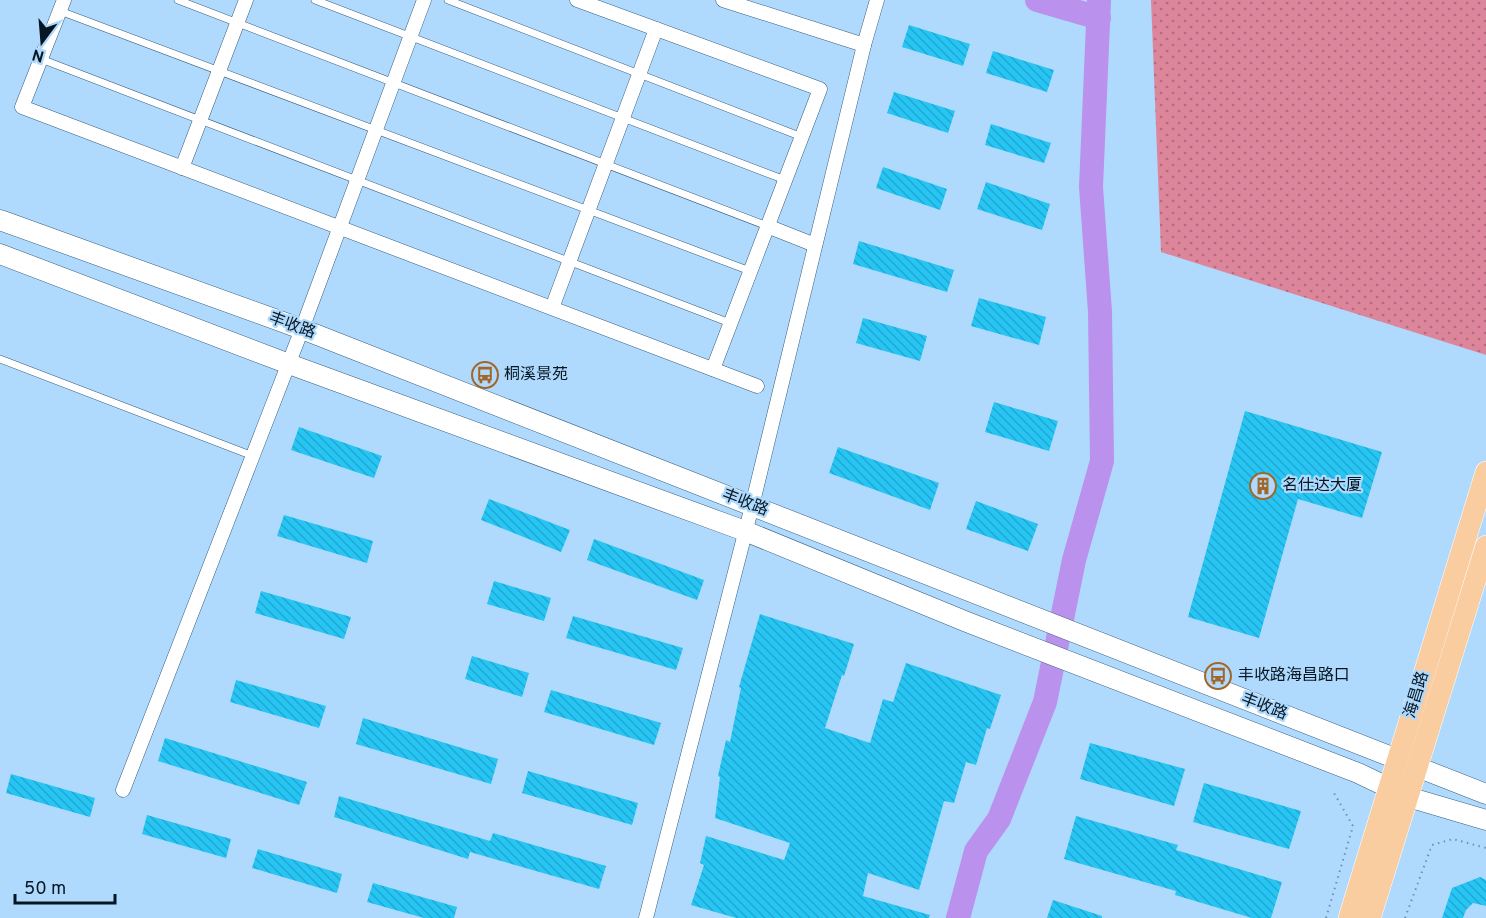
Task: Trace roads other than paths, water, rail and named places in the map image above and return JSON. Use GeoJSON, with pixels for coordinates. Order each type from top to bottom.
{"type":"FeatureCollection","features":[{"type":"Feature","properties":{"kind":"main road","name":"丰收路"},"geometry":{"type":"LineString","coordinates":[[0,220],[302,329],[1486,794]]}},
{"type":"Feature","properties":{"kind":"main road","name":"丰收路"},"geometry":{"type":"LineString","coordinates":[[0,254],[289,364],[745,531],[968,622],[1358,773],[1408,797],[1486,820]]}},
{"type":"Feature","properties":{"kind":"main road","name":"海昌路"},"geometry":{"type":"LineString","coordinates":[[1349,918],[1486,472]]}},
{"type":"Feature","properties":{"kind":"main road","name":"海昌路"},"geometry":{"type":"LineString","coordinates":[[1370,918],[1486,546]]}},
{"type":"Feature","properties":{"kind":"street"},"geometry":{"type":"LineString","coordinates":[[182,168],[246,0]]}},
{"type":"Feature","properties":{"kind":"street"},"geometry":{"type":"LineString","coordinates":[[123,790],[289,364],[424,0]]}},
{"type":"Feature","properties":{"kind":"street"},"geometry":{"type":"LineString","coordinates":[[577,0],[820,89],[713,369]]}},
{"type":"Feature","properties":{"kind":"street"},"geometry":{"type":"LineString","coordinates":[[723,0],[864,45]]}},
{"type":"Feature","properties":{"kind":"street"},"geometry":{"type":"LineString","coordinates":[[646,918],[752,506],[876,2]]}},
{"type":"Feature","properties":{"kind":"street"},"geometry":{"type":"LineString","coordinates":[[62,5],[22,107],[758,386]]}},
{"type":"Feature","properties":{"kind":"street"},"geometry":{"type":"LineString","coordinates":[[552,308],[656,29]]}},
{"type":"Feature","properties":{"kind":"street"},"geometry":{"type":"LineString","coordinates":[[767,226],[815,245]]}},
{"type":"Feature","properties":{"kind":"lane"},"geometry":{"type":"LineString","coordinates":[[178,0],[767,226]]}},
{"type":"Feature","properties":{"kind":"lane"},"geometry":{"type":"LineString","coordinates":[[315,0],[785,180]]}},
{"type":"Feature","properties":{"kind":"lane"},"geometry":{"type":"LineString","coordinates":[[448,0],[802,137]]}},
{"type":"Feature","properties":{"kind":"lane"},"geometry":{"type":"LineString","coordinates":[[62,5],[219,71],[750,271]]}},
{"type":"Feature","properties":{"kind":"lane"},"geometry":{"type":"LineString","coordinates":[[41,59],[730,322]]}},
{"type":"Feature","properties":{"kind":"lane"},"geometry":{"type":"LineString","coordinates":[[0,359],[253,456]]}},
{"type":"Feature","properties":{"kind":"waterway"},"geometry":{"type":"LineString","coordinates":[[1037,0],[1099,18]]}},
{"type":"Feature","properties":{"kind":"waterway"},"geometry":{"type":"LineString","coordinates":[[958,918],[976,851],[999,819],[1045,702],[1074,560],[1102,461],[1100,312],[1091,187],[1099,0]]}},
{"type":"Feature","properties":{"kind":"place","name":"桐溪景苑"},"geometry":{"type":"Point","coordinates":[485,375]}},
{"type":"Feature","properties":{"kind":"place","name":"名仕达大厦"},"geometry":{"type":"Point","coordinates":[1263,486]}},
{"type":"Feature","properties":{"kind":"place","name":"丰收路海昌路口"},"geometry":{"type":"Point","coordinates":[1218,676]}}]}
